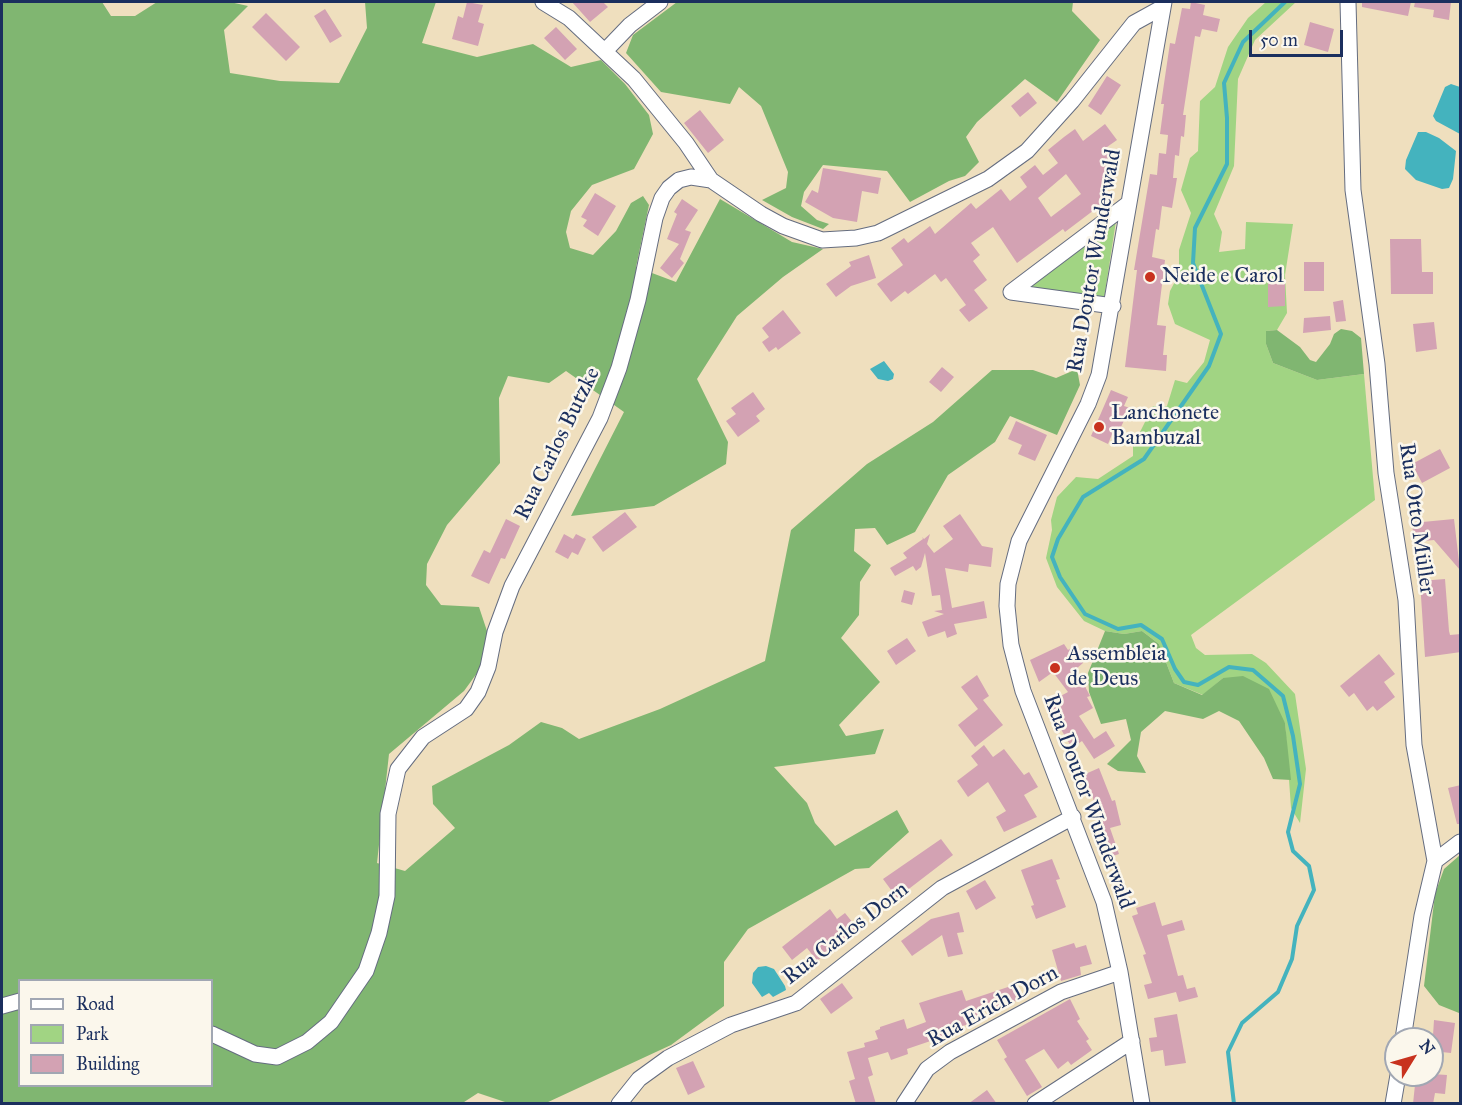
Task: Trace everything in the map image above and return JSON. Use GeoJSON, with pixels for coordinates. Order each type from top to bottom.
{"type":"FeatureCollection","features":[{"type":"Feature","properties":{"kind":"street"},"geometry":{"type":"LineString","coordinates":[[543,2],[569,18],[606,50],[657,106],[711,180],[761,214],[813,237],[838,241],[878,232],[988,179],[1027,151],[1072,101],[1134,22],[1164,4]]}},
{"type":"Feature","properties":{"kind":"street"},"geometry":{"type":"LineString","coordinates":[[606,50],[630,25],[660,2]]}},
{"type":"Feature","properties":{"kind":"street","name":"Rua Otto Müller"},"geometry":{"type":"LineString","coordinates":[[1348,2],[1353,190],[1377,364],[1386,473],[1406,600],[1416,756],[1435,861],[1422,916],[1405,1027]]}},
{"type":"Feature","properties":{"kind":"street","name":"Rua Doutor Wunderwald"},"geometry":{"type":"LineString","coordinates":[[1142,1104],[1120,972],[1104,902],[1014,663],[1008,628],[1008,585],[1019,541],[1094,390],[1113,306],[1164,4]]}},
{"type":"Feature","properties":{"kind":"street","name":"Rua Carlos Butzke"},"geometry":{"type":"LineString","coordinates":[[213,1034],[255,1054],[277,1057],[307,1042],[331,1022],[366,971],[380,933],[387,896],[388,814],[398,769],[423,737],[466,709],[478,692],[488,667],[495,632],[512,586],[580,460],[600,418],[619,368],[662,198],[679,180],[691,177],[711,180]]}},
{"type":"Feature","properties":{"kind":"street"},"geometry":{"type":"LineString","coordinates":[[1113,306],[1011,292],[1130,203]]}},
{"type":"Feature","properties":{"kind":"street","name":"Rua Carlos Dorn"},"geometry":{"type":"LineString","coordinates":[[619,1104],[639,1079],[668,1058],[731,1025],[796,1003],[942,888],[1073,817]]}},
{"type":"Feature","properties":{"kind":"street"},"geometry":{"type":"LineString","coordinates":[[1435,861],[1461,842]]}},
{"type":"Feature","properties":{"kind":"street","name":"Rua Erich Dorn"},"geometry":{"type":"LineString","coordinates":[[904,1104],[927,1069],[950,1052],[1061,992],[1120,972]]}},
{"type":"Feature","properties":{"kind":"street"},"geometry":{"type":"LineString","coordinates":[[2,1006],[18,1002]]}},
{"type":"Feature","properties":{"kind":"street"},"geometry":{"type":"LineString","coordinates":[[1035,1104],[1132,1041]]}},
{"type":"Feature","properties":{"kind":"street"},"geometry":{"type":"LineString","coordinates":[[1393,1104],[1396,1087]]}},
{"type":"Feature","properties":{"kind":"green space"},"geometry":{"type":"Polygon","coordinates":[[[2,2],[102,2],[111,16],[135,16],[157,2],[230,2],[248,6],[224,30],[230,73],[280,81],[339,83],[367,28],[365,2],[436,2],[422,43],[477,57],[533,44],[571,67],[601,60],[625,84],[649,115],[653,134],[634,169],[592,185],[571,211],[566,232],[570,248],[593,255],[616,231],[631,203],[643,196],[649,205],[636,267],[676,282],[720,199],[792,242],[823,249],[783,277],[737,316],[697,379],[728,442],[726,464],[654,506],[571,516],[624,412],[566,371],[549,383],[508,376],[499,398],[500,463],[447,525],[427,564],[426,585],[441,605],[479,607],[488,634],[480,669],[464,691],[389,754],[377,863],[405,871],[455,828],[433,804],[432,786],[509,745],[541,722],[562,728],[579,739],[660,709],[765,661],[791,530],[867,464],[933,422],[992,370],[1033,370],[1056,378],[1077,369],[1080,385],[1057,435],[1010,416],[995,442],[948,475],[915,532],[887,545],[875,528],[855,529],[854,551],[871,565],[860,582],[859,615],[841,638],[880,682],[839,725],[846,736],[884,729],[875,754],[774,767],[807,803],[815,823],[835,846],[897,810],[909,832],[869,868],[855,869],[748,929],[724,962],[724,1006],[671,1045],[546,1103],[508,1103],[478,1093],[461,1104],[2,1104],[2,2]]]}},
{"type":"Feature","properties":{"kind":"green space"},"geometry":{"type":"Polygon","coordinates":[[[677,2],[1073,2],[1072,11],[1100,40],[1057,102],[1025,79],[977,122],[966,137],[979,162],[965,176],[949,181],[910,202],[887,171],[823,165],[804,192],[801,206],[817,220],[829,224],[823,229],[792,217],[762,200],[786,188],[788,172],[761,106],[739,87],[730,104],[661,92],[626,53],[633,35],[677,2]]]}},
{"type":"Feature","properties":{"kind":"green space"},"geometry":{"type":"Polygon","coordinates":[[[1266,2],[1296,2],[1255,40],[1238,79],[1234,166],[1214,214],[1222,232],[1219,252],[1245,249],[1246,222],[1293,224],[1285,275],[1287,313],[1277,330],[1266,331],[1266,344],[1273,363],[1317,380],[1364,374],[1375,500],[1191,635],[1196,648],[1205,655],[1252,654],[1266,663],[1295,694],[1306,769],[1300,823],[1291,808],[1285,723],[1223,678],[1203,695],[1174,683],[1159,644],[1142,631],[1124,634],[1105,631],[1084,621],[1057,587],[1046,558],[1052,530],[1051,520],[1057,497],[1076,477],[1098,479],[1133,456],[1133,446],[1153,406],[1167,406],[1175,380],[1187,383],[1204,362],[1210,340],[1175,324],[1168,304],[1170,291],[1179,274],[1179,250],[1191,213],[1181,190],[1190,158],[1198,151],[1200,101],[1215,87],[1228,47],[1248,18],[1266,2]]]}},
{"type":"Feature","properties":{"kind":"green space"},"geometry":{"type":"Polygon","coordinates":[[[1116,221],[1104,299],[1026,288],[1116,221]]]}},
{"type":"Feature","properties":{"kind":"green space"},"geometry":{"type":"Polygon","coordinates":[[[1341,329],[1352,331],[1361,338],[1364,374],[1317,380],[1273,363],[1266,344],[1266,331],[1277,330],[1300,347],[1310,360],[1316,362],[1330,344],[1334,334],[1341,329]]]}},
{"type":"Feature","properties":{"kind":"green space"},"geometry":{"type":"Polygon","coordinates":[[[1105,631],[1124,634],[1142,631],[1159,644],[1174,683],[1202,695],[1223,678],[1243,676],[1269,689],[1285,723],[1291,780],[1273,779],[1264,758],[1239,721],[1219,711],[1203,719],[1165,711],[1141,732],[1137,756],[1146,773],[1118,771],[1107,764],[1131,740],[1126,719],[1101,724],[1089,692],[1088,673],[1105,631]]]}},
{"type":"Feature","properties":{"kind":"green space"},"geometry":{"type":"Polygon","coordinates":[[[1460,855],[1460,1020],[1459,1013],[1439,1005],[1424,986],[1435,894],[1444,869],[1460,855]]]}},
{"type":"Feature","properties":{"kind":"water"},"geometry":{"type":"Polygon","coordinates":[[[1451,84],[1460,87],[1460,134],[1436,121],[1433,116],[1445,87],[1451,84]]]}},
{"type":"Feature","properties":{"kind":"water"},"geometry":{"type":"Polygon","coordinates":[[[1418,132],[1426,132],[1439,138],[1456,151],[1453,179],[1449,188],[1442,189],[1416,180],[1405,169],[1406,160],[1418,132]]]}},
{"type":"Feature","properties":{"kind":"water"},"geometry":{"type":"Polygon","coordinates":[[[884,361],[894,374],[893,379],[888,381],[878,379],[870,369],[884,361]]]}},
{"type":"Feature","properties":{"kind":"water"},"geometry":{"type":"Polygon","coordinates":[[[766,966],[774,969],[786,990],[773,997],[769,993],[762,997],[752,983],[753,973],[758,967],[766,966]]]}},
{"type":"Feature","properties":{"kind":"building"},"geometry":{"type":"Polygon","coordinates":[[[467,2],[483,5],[478,22],[484,24],[478,46],[452,39],[458,16],[463,18],[467,2]]]}},
{"type":"Feature","properties":{"kind":"building"},"geometry":{"type":"Polygon","coordinates":[[[572,2],[603,2],[608,7],[590,22],[572,2]]]}},
{"type":"Feature","properties":{"kind":"building"},"geometry":{"type":"Polygon","coordinates":[[[1191,2],[1205,5],[1203,15],[1220,19],[1217,32],[1202,29],[1200,37],[1195,36],[1183,115],[1186,115],[1184,137],[1181,136],[1179,156],[1175,155],[1173,178],[1177,178],[1172,208],[1162,206],[1159,230],[1156,229],[1152,257],[1165,260],[1157,325],[1166,326],[1163,355],[1167,355],[1166,371],[1125,367],[1137,270],[1134,270],[1150,174],[1157,175],[1159,153],[1166,154],[1168,135],[1160,134],[1164,104],[1161,104],[1170,43],[1175,44],[1182,8],[1190,9],[1191,2]]]}},
{"type":"Feature","properties":{"kind":"building"},"geometry":{"type":"Polygon","coordinates":[[[1362,2],[1411,2],[1408,16],[1362,7],[1362,2]]]}},
{"type":"Feature","properties":{"kind":"building"},"geometry":{"type":"Polygon","coordinates":[[[1415,2],[1451,2],[1449,20],[1433,17],[1434,10],[1414,7],[1415,2]]]}},
{"type":"Feature","properties":{"kind":"building"},"geometry":{"type":"Polygon","coordinates":[[[325,9],[342,36],[330,43],[314,16],[325,9]]]}},
{"type":"Feature","properties":{"kind":"building"},"geometry":{"type":"Polygon","coordinates":[[[266,13],[300,47],[286,61],[252,27],[266,13]]]}},
{"type":"Feature","properties":{"kind":"building"},"geometry":{"type":"Polygon","coordinates":[[[1310,22],[1334,29],[1328,52],[1304,45],[1310,22]]]}},
{"type":"Feature","properties":{"kind":"building"},"geometry":{"type":"Polygon","coordinates":[[[556,27],[577,49],[565,60],[544,38],[556,27]]]}},
{"type":"Feature","properties":{"kind":"building"},"geometry":{"type":"Polygon","coordinates":[[[1107,76],[1121,85],[1101,115],[1088,106],[1107,76]]]}},
{"type":"Feature","properties":{"kind":"building"},"geometry":{"type":"Polygon","coordinates":[[[1028,92],[1037,103],[1020,117],[1011,106],[1028,92]]]}},
{"type":"Feature","properties":{"kind":"building"},"geometry":{"type":"Polygon","coordinates":[[[700,110],[724,140],[708,153],[684,123],[700,110]]]}},
{"type":"Feature","properties":{"kind":"building"},"geometry":{"type":"Polygon","coordinates":[[[1105,124],[1117,140],[1107,147],[1112,155],[1104,161],[1116,177],[1103,186],[1114,200],[1101,210],[1098,207],[1065,232],[1063,229],[1017,263],[993,227],[971,243],[980,255],[973,261],[987,280],[974,290],[988,308],[969,322],[959,310],[966,305],[946,278],[941,282],[935,274],[908,294],[905,291],[891,302],[877,284],[903,265],[891,248],[904,238],[908,243],[930,226],[935,234],[971,203],[976,209],[1001,189],[1010,201],[1027,187],[1020,177],[1035,165],[1043,175],[1058,163],[1048,150],[1075,129],[1083,141],[1105,124]],[[1066,174],[1038,198],[1051,217],[1081,194],[1066,174]]]}},
{"type":"Feature","properties":{"kind":"building"},"geometry":{"type":"Polygon","coordinates":[[[823,168],[881,178],[878,194],[862,191],[857,222],[833,218],[805,202],[812,190],[818,193],[823,168]]]}},
{"type":"Feature","properties":{"kind":"building"},"geometry":{"type":"Polygon","coordinates":[[[595,193],[616,206],[598,236],[583,226],[587,220],[581,217],[595,193]]]}},
{"type":"Feature","properties":{"kind":"building"},"geometry":{"type":"Polygon","coordinates":[[[682,199],[698,210],[685,230],[691,232],[680,259],[684,263],[672,278],[660,268],[679,244],[667,239],[677,214],[674,212],[682,199]]]}},
{"type":"Feature","properties":{"kind":"building"},"geometry":{"type":"Polygon","coordinates":[[[1390,239],[1421,239],[1422,272],[1433,272],[1433,294],[1391,294],[1390,239]]]}},
{"type":"Feature","properties":{"kind":"building"},"geometry":{"type":"Polygon","coordinates":[[[869,255],[876,278],[851,286],[836,297],[826,284],[851,266],[849,262],[869,255]]]}},
{"type":"Feature","properties":{"kind":"building"},"geometry":{"type":"Polygon","coordinates":[[[1304,262],[1324,262],[1324,291],[1304,291],[1304,262]]]}},
{"type":"Feature","properties":{"kind":"building"},"geometry":{"type":"Polygon","coordinates":[[[1268,283],[1285,283],[1285,306],[1268,307],[1268,283]]]}},
{"type":"Feature","properties":{"kind":"building"},"geometry":{"type":"Polygon","coordinates":[[[1343,300],[1346,321],[1336,322],[1333,302],[1343,300]]]}},
{"type":"Feature","properties":{"kind":"building"},"geometry":{"type":"Polygon","coordinates":[[[783,310],[801,333],[778,350],[776,347],[769,352],[762,342],[769,337],[762,328],[783,310]]]}},
{"type":"Feature","properties":{"kind":"building"},"geometry":{"type":"Polygon","coordinates":[[[1330,316],[1331,330],[1303,333],[1304,318],[1330,316]]]}},
{"type":"Feature","properties":{"kind":"building"},"geometry":{"type":"Polygon","coordinates":[[[1434,322],[1437,349],[1416,352],[1413,324],[1434,322]]]}},
{"type":"Feature","properties":{"kind":"building"},"geometry":{"type":"Polygon","coordinates":[[[942,367],[954,377],[941,392],[929,382],[942,367]]]}},
{"type":"Feature","properties":{"kind":"building"},"geometry":{"type":"Polygon","coordinates":[[[1111,390],[1128,397],[1124,406],[1130,408],[1120,429],[1115,427],[1108,444],[1091,436],[1111,390]]]}},
{"type":"Feature","properties":{"kind":"building"},"geometry":{"type":"Polygon","coordinates":[[[753,392],[765,409],[756,416],[760,421],[738,437],[726,421],[736,414],[731,408],[753,392]]]}},
{"type":"Feature","properties":{"kind":"building"},"geometry":{"type":"Polygon","coordinates":[[[1016,421],[1047,435],[1035,461],[1018,454],[1022,445],[1008,439],[1016,421]]]}},
{"type":"Feature","properties":{"kind":"building"},"geometry":{"type":"Polygon","coordinates":[[[1440,449],[1450,468],[1422,483],[1412,464],[1440,449]]]}},
{"type":"Feature","properties":{"kind":"building"},"geometry":{"type":"Polygon","coordinates":[[[625,512],[637,527],[603,552],[592,537],[625,512]]]}},
{"type":"Feature","properties":{"kind":"building"},"geometry":{"type":"Polygon","coordinates":[[[960,514],[982,546],[993,548],[991,567],[969,564],[968,572],[945,568],[952,608],[984,601],[987,618],[954,624],[957,634],[947,638],[945,631],[928,637],[922,622],[944,614],[934,611],[942,610],[940,595],[932,596],[925,553],[921,567],[916,571],[913,566],[895,576],[890,568],[907,558],[903,553],[923,539],[922,537],[924,539],[930,534],[927,544],[934,553],[953,539],[943,526],[960,514]]]}},
{"type":"Feature","properties":{"kind":"building"},"geometry":{"type":"Polygon","coordinates":[[[506,519],[520,526],[505,559],[501,558],[489,584],[471,576],[484,550],[490,553],[506,519]]]}},
{"type":"Feature","properties":{"kind":"building"},"geometry":{"type":"Polygon","coordinates":[[[1454,519],[1460,570],[1434,540],[1414,542],[1412,523],[1454,519]]]}},
{"type":"Feature","properties":{"kind":"building"},"geometry":{"type":"Polygon","coordinates":[[[564,534],[573,539],[576,534],[586,539],[578,555],[572,552],[568,559],[555,552],[564,534]]]}},
{"type":"Feature","properties":{"kind":"building"},"geometry":{"type":"Polygon","coordinates":[[[1445,579],[1449,631],[1450,635],[1461,634],[1461,652],[1425,657],[1420,581],[1445,579]]]}},
{"type":"Feature","properties":{"kind":"building"},"geometry":{"type":"Polygon","coordinates":[[[904,590],[915,593],[912,605],[901,602],[904,590]]]}},
{"type":"Feature","properties":{"kind":"building"},"geometry":{"type":"Polygon","coordinates":[[[907,638],[916,651],[896,665],[887,651],[907,638]]]}},
{"type":"Feature","properties":{"kind":"building"},"geometry":{"type":"Polygon","coordinates":[[[1064,644],[1068,650],[1074,646],[1081,654],[1078,656],[1083,663],[1076,669],[1090,696],[1087,697],[1093,708],[1079,716],[1094,739],[1106,731],[1115,746],[1094,759],[1082,741],[1072,748],[1046,704],[1068,692],[1053,672],[1039,682],[1030,660],[1064,644]]]}},
{"type":"Feature","properties":{"kind":"building"},"geometry":{"type":"Polygon","coordinates":[[[1379,654],[1395,674],[1384,682],[1395,697],[1377,711],[1373,706],[1367,711],[1354,693],[1349,697],[1340,686],[1379,654]]]}},
{"type":"Feature","properties":{"kind":"building"},"geometry":{"type":"Polygon","coordinates":[[[977,675],[989,696],[983,700],[1003,725],[975,747],[958,725],[978,709],[961,687],[977,675]]]}},
{"type":"Feature","properties":{"kind":"building"},"geometry":{"type":"Polygon","coordinates":[[[984,745],[993,757],[1004,749],[1024,775],[1029,772],[1038,787],[1024,795],[1037,817],[1004,832],[996,817],[1006,811],[988,782],[968,797],[957,781],[978,765],[971,756],[984,745]]]}},
{"type":"Feature","properties":{"kind":"building"},"geometry":{"type":"Polygon","coordinates":[[[1099,768],[1112,801],[1115,800],[1121,825],[1110,828],[1119,854],[1104,859],[1099,844],[1104,842],[1093,798],[1083,775],[1099,768]]]}},
{"type":"Feature","properties":{"kind":"building"},"geometry":{"type":"Polygon","coordinates":[[[1461,785],[1461,824],[1457,824],[1448,788],[1461,785]]]}},
{"type":"Feature","properties":{"kind":"building"},"geometry":{"type":"Polygon","coordinates":[[[941,839],[953,855],[897,898],[883,879],[941,839]]]}},
{"type":"Feature","properties":{"kind":"building"},"geometry":{"type":"Polygon","coordinates":[[[1052,859],[1060,879],[1056,880],[1066,907],[1036,919],[1031,906],[1034,905],[1021,870],[1052,859]]]}},
{"type":"Feature","properties":{"kind":"building"},"geometry":{"type":"Polygon","coordinates":[[[985,880],[996,898],[976,910],[966,891],[985,880]]]}},
{"type":"Feature","properties":{"kind":"building"},"geometry":{"type":"Polygon","coordinates":[[[1155,902],[1162,926],[1182,920],[1185,930],[1167,935],[1178,976],[1183,975],[1187,989],[1195,987],[1198,997],[1179,1002],[1176,992],[1148,999],[1144,985],[1152,983],[1143,955],[1146,954],[1132,916],[1138,914],[1136,908],[1155,902]]]}},
{"type":"Feature","properties":{"kind":"building"},"geometry":{"type":"Polygon","coordinates":[[[830,909],[837,919],[845,913],[857,928],[817,961],[807,948],[792,960],[782,947],[830,909]]]}},
{"type":"Feature","properties":{"kind":"building"},"geometry":{"type":"Polygon","coordinates":[[[959,912],[964,932],[957,933],[963,954],[948,957],[942,935],[912,956],[901,941],[931,919],[959,912]]]}},
{"type":"Feature","properties":{"kind":"building"},"geometry":{"type":"Polygon","coordinates":[[[1074,943],[1076,948],[1086,945],[1092,964],[1080,967],[1081,975],[1061,981],[1052,950],[1074,943]]]}},
{"type":"Feature","properties":{"kind":"building"},"geometry":{"type":"Polygon","coordinates":[[[842,983],[853,998],[831,1014],[820,999],[842,983]]]}},
{"type":"Feature","properties":{"kind":"building"},"geometry":{"type":"Polygon","coordinates":[[[1014,985],[1019,1000],[980,1013],[981,1016],[967,1020],[969,1024],[949,1030],[951,1034],[907,1049],[908,1054],[891,1060],[888,1052],[868,1058],[873,1075],[868,1077],[876,1104],[856,1104],[849,1081],[855,1079],[847,1052],[865,1047],[864,1043],[878,1039],[875,1031],[880,1027],[904,1019],[907,1029],[926,1022],[919,1003],[938,997],[962,990],[966,1001],[1014,985]]]}},
{"type":"Feature","properties":{"kind":"building"},"geometry":{"type":"Polygon","coordinates":[[[1070,999],[1080,1019],[1077,1021],[1089,1039],[1086,1041],[1092,1050],[1071,1065],[1068,1061],[1058,1069],[1044,1049],[1025,1060],[1042,1087],[1027,1096],[1004,1059],[1007,1057],[997,1040],[1070,999]]]}},
{"type":"Feature","properties":{"kind":"building"},"geometry":{"type":"Polygon","coordinates":[[[1177,1014],[1186,1063],[1165,1066],[1163,1050],[1151,1052],[1149,1038],[1157,1037],[1154,1018],[1177,1014]]]}},
{"type":"Feature","properties":{"kind":"building"},"geometry":{"type":"Polygon","coordinates":[[[1434,1020],[1455,1023],[1451,1053],[1444,1052],[1444,1027],[1434,1027],[1434,1020]]]}},
{"type":"Feature","properties":{"kind":"building"},"geometry":{"type":"Polygon","coordinates":[[[693,1061],[705,1087],[688,1095],[676,1068],[693,1061]]]}},
{"type":"Feature","properties":{"kind":"building"},"geometry":{"type":"Polygon","coordinates":[[[1444,1075],[1447,1075],[1445,1094],[1435,1093],[1433,1104],[1413,1104],[1415,1087],[1444,1087],[1444,1075]]]}},
{"type":"Feature","properties":{"kind":"building"},"geometry":{"type":"Polygon","coordinates":[[[987,1090],[997,1104],[968,1104],[987,1090]]]}},
{"type":"Feature","properties":{"kind":"waterway"},"geometry":{"type":"LineString","coordinates":[[1234,1104],[1228,1052],[1242,1023],[1278,992],[1292,959],[1297,926],[1314,890],[1309,866],[1293,851],[1288,832],[1300,784],[1293,736],[1283,696],[1253,670],[1229,667],[1198,685],[1184,682],[1175,669],[1162,639],[1141,625],[1118,629],[1085,614],[1060,577],[1052,557],[1058,539],[1083,497],[1144,459],[1209,366],[1221,334],[1193,263],[1195,228],[1227,164],[1224,83],[1243,42],[1285,2]]}},
{"type":"Feature","properties":{"kind":"place","name":"Neide e Carol"},"geometry":{"type":"Point","coordinates":[1150,277]}},
{"type":"Feature","properties":{"kind":"place","name":"Lanchonete Bambuzal"},"geometry":{"type":"Point","coordinates":[1099,427]}},
{"type":"Feature","properties":{"kind":"place","name":"Assembleia de Deus"},"geometry":{"type":"Point","coordinates":[1055,668]}}]}
